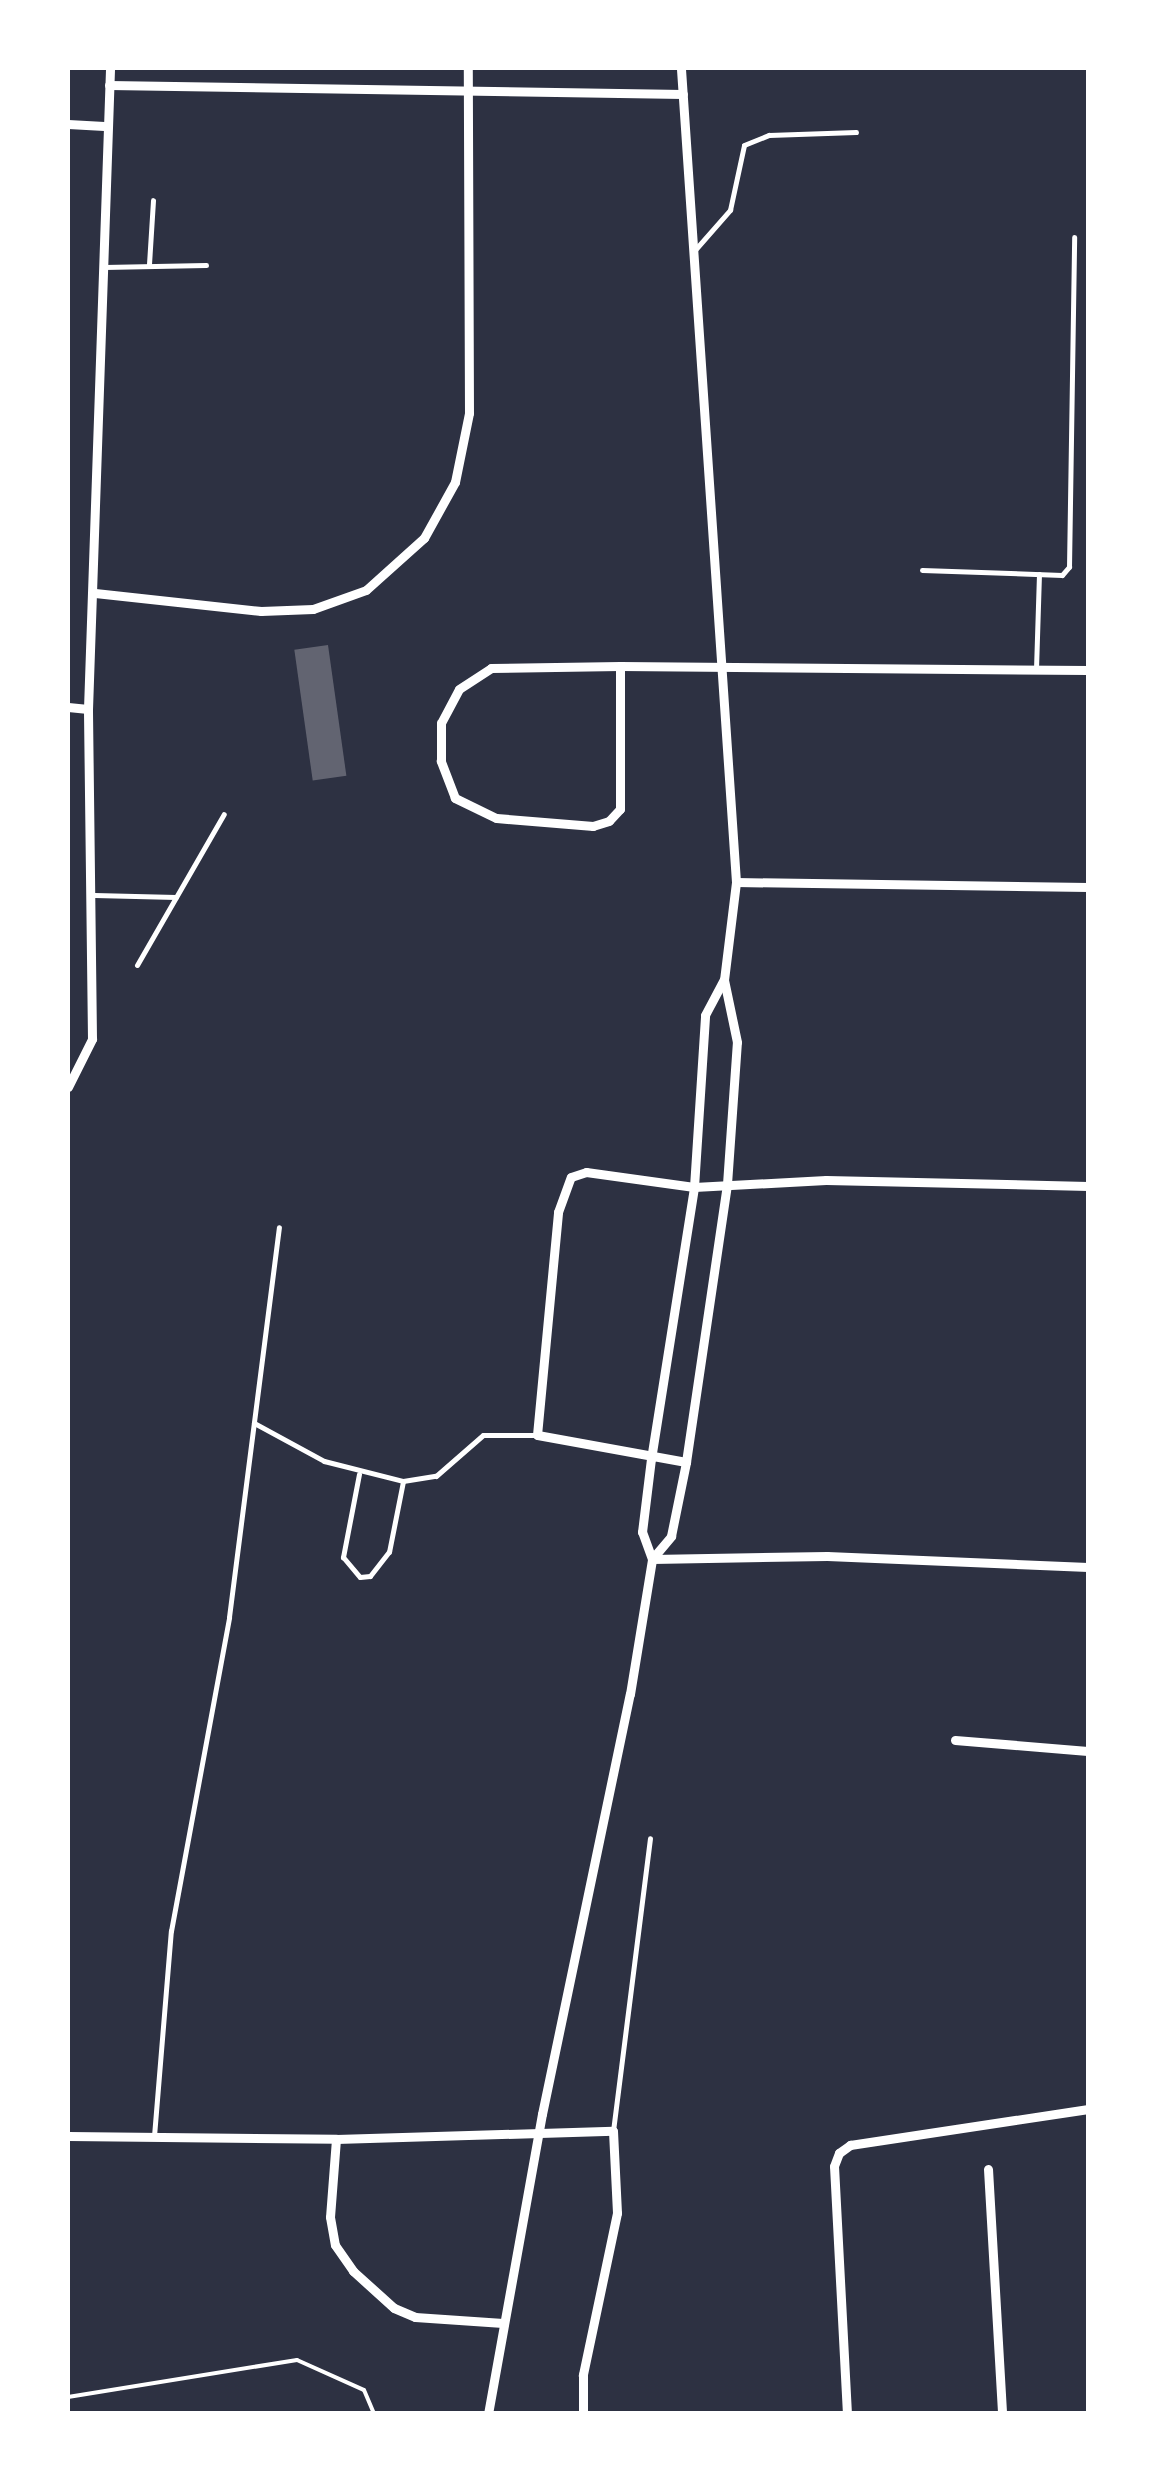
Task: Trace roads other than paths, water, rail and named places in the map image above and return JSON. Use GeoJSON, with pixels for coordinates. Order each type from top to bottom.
{"type":"FeatureCollection","features":[{"type":"Feature","properties":{"kind":"street"},"geometry":{"type":"LineString","coordinates":[[68,1087],[92,1039],[94,895],[88,708],[95,592],[104,126],[110,68]]}},
{"type":"Feature","properties":{"kind":"street"},"geometry":{"type":"LineString","coordinates":[[95,592],[261,611],[313,609],[366,590],[424,538],[456,482],[469,413],[468,68]]}},
{"type":"Feature","properties":{"kind":"street"},"geometry":{"type":"LineString","coordinates":[[488,2414],[652,1558],[671,1536],[686,1462],[727,1184],[737,1042],[724,980],[736,882],[681,68]]}},
{"type":"Feature","properties":{"kind":"street"},"geometry":{"type":"LineString","coordinates":[[109,86],[683,94]]}},
{"type":"Feature","properties":{"kind":"street"},"geometry":{"type":"LineString","coordinates":[[68,124],[104,126]]}},
{"type":"Feature","properties":{"kind":"street"},"geometry":{"type":"LineString","coordinates":[[620,666],[620,809],[610,821],[593,826],[524,822],[475,814],[455,798],[439,742],[447,706],[459,689],[491,668],[620,666],[1088,670]]}},
{"type":"Feature","properties":{"kind":"street"},"geometry":{"type":"LineString","coordinates":[[68,707],[88,708]]}},
{"type":"Feature","properties":{"kind":"street"},"geometry":{"type":"LineString","coordinates":[[736,882],[1088,887]]}},
{"type":"Feature","properties":{"kind":"street"},"geometry":{"type":"LineString","coordinates":[[652,1558],[642,1532],[694,1187],[704,1015],[724,980]]}},
{"type":"Feature","properties":{"kind":"street"},"geometry":{"type":"LineString","coordinates":[[686,1462],[651,1459],[537,1435],[563,1186],[586,1172],[694,1187],[826,1180],[1088,1186]]}},
{"type":"Feature","properties":{"kind":"street"},"geometry":{"type":"LineString","coordinates":[[652,1558],[827,1556],[1088,1567]]}},
{"type":"Feature","properties":{"kind":"street"},"geometry":{"type":"LineString","coordinates":[[956,1740],[1088,1752]]}},
{"type":"Feature","properties":{"kind":"street"},"geometry":{"type":"LineString","coordinates":[[847,2414],[834,2166],[839,2153],[850,2145],[1088,2109]]}},
{"type":"Feature","properties":{"kind":"street"},"geometry":{"type":"LineString","coordinates":[[68,2136],[336,2139],[613,2130],[616,2213],[582,2375],[583,2414]]}},
{"type":"Feature","properties":{"kind":"street"},"geometry":{"type":"LineString","coordinates":[[336,2139],[330,2216],[335,2246],[353,2271],[394,2308],[415,2317],[503,2323]]}},
{"type":"Feature","properties":{"kind":"street"},"geometry":{"type":"LineString","coordinates":[[988,2170],[1002,2414]]}},
{"type":"Feature","properties":{"kind":"lane"},"geometry":{"type":"LineString","coordinates":[[694,252],[730,210],[737,157],[753,139],[856,132]]}},
{"type":"Feature","properties":{"kind":"lane"},"geometry":{"type":"LineString","coordinates":[[149,264],[153,200]]}},
{"type":"Feature","properties":{"kind":"lane"},"geometry":{"type":"LineString","coordinates":[[922,570],[1062,575],[1070,567],[1074,237]]}},
{"type":"Feature","properties":{"kind":"lane"},"geometry":{"type":"LineString","coordinates":[[101,267],[206,265]]}},
{"type":"Feature","properties":{"kind":"lane"},"geometry":{"type":"LineString","coordinates":[[1036,668],[1040,574]]}},
{"type":"Feature","properties":{"kind":"lane"},"geometry":{"type":"LineString","coordinates":[[137,965],[224,814]]}},
{"type":"Feature","properties":{"kind":"lane"},"geometry":{"type":"LineString","coordinates":[[94,895],[176,898]]}},
{"type":"Feature","properties":{"kind":"lane"},"geometry":{"type":"LineString","coordinates":[[154,2136],[171,1932],[205,1766],[279,1227]]}},
{"type":"Feature","properties":{"kind":"lane"},"geometry":{"type":"LineString","coordinates":[[254,1423],[360,1474],[403,1481],[436,1476],[483,1434],[537,1435]]}},
{"type":"Feature","properties":{"kind":"lane"},"geometry":{"type":"LineString","coordinates":[[360,1474],[343,1557],[360,1577],[370,1576],[389,1552],[403,1481]]}},
{"type":"Feature","properties":{"kind":"lane"},"geometry":{"type":"LineString","coordinates":[[613,2130],[650,1838]]}}]}
